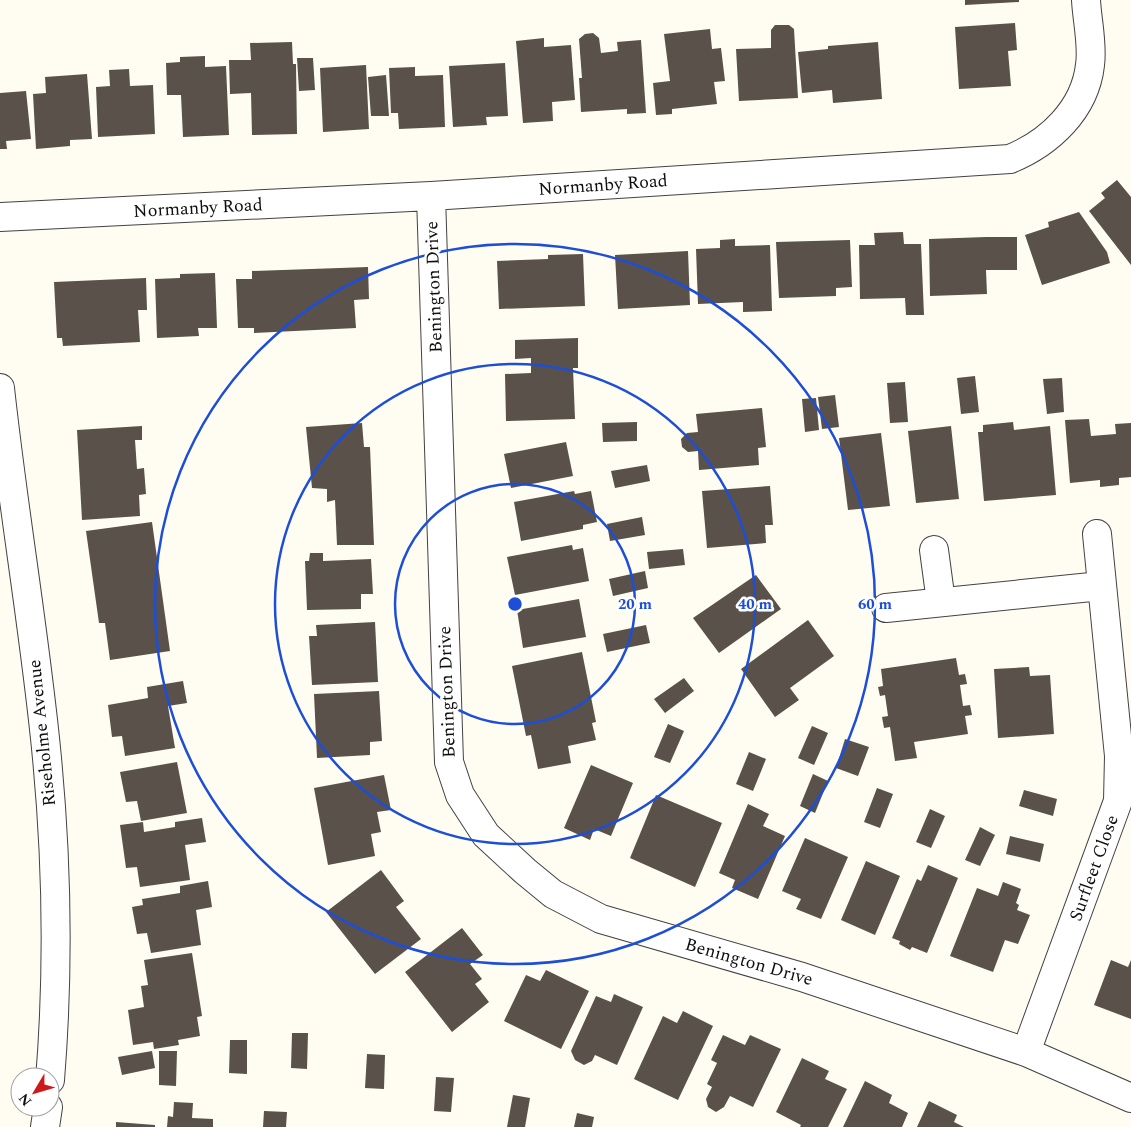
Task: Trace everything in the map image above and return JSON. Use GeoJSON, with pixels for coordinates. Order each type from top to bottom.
{"type":"FeatureCollection","features":[{"type":"Feature","properties":{"kind":"street","name":"Normanby Road"},"geometry":{"type":"LineString","coordinates":[[0,217],[431,196],[1010,159],[1028,152],[1052,134],[1071,114],[1084,90],[1090,64],[1086,0]]}},
{"type":"Feature","properties":{"kind":"street","name":"Benington Drive"},"geometry":{"type":"LineString","coordinates":[[431,196],[449,762],[460,795],[486,835],[525,872],[553,894],[601,919],[802,977],[1026,1052],[1131,1098]]}},
{"type":"Feature","properties":{"kind":"street","name":"Riseholme Avenue"},"geometry":{"type":"LineString","coordinates":[[0,388],[46,747],[57,945],[51,1067]]}},
{"type":"Feature","properties":{"kind":"street","name":"Surfleet Close"},"geometry":{"type":"LineString","coordinates":[[1026,1052],[1118,801],[1119,756],[1100,586],[1097,534]]}},
{"type":"Feature","properties":{"kind":"street"},"geometry":{"type":"LineString","coordinates":[[934,550],[941,602]]}},
{"type":"Feature","properties":{"kind":"street"},"geometry":{"type":"LineString","coordinates":[[886,608],[1100,586]]}},
{"type":"Feature","properties":{"kind":"building"},"geometry":{"type":"Polygon","coordinates":[[[965,0],[1019,0],[1019,2],[965,5],[965,0]]]}},
{"type":"Feature","properties":{"kind":"building"},"geometry":{"type":"Polygon","coordinates":[[[1015,23],[1017,50],[1008,51],[1011,86],[959,89],[955,27],[1015,23]]]}},
{"type":"Feature","properties":{"kind":"building"},"geometry":{"type":"Polygon","coordinates":[[[775,25],[789,25],[794,29],[798,98],[739,101],[736,49],[771,48],[771,30],[775,25]]]}},
{"type":"Feature","properties":{"kind":"building"},"geometry":{"type":"Polygon","coordinates":[[[710,29],[712,49],[721,48],[725,81],[714,82],[717,104],[672,109],[672,114],[656,115],[653,83],[670,81],[664,34],[710,29]]]}},
{"type":"Feature","properties":{"kind":"building"},"geometry":{"type":"Polygon","coordinates":[[[593,33],[599,38],[601,53],[618,51],[617,42],[641,40],[646,113],[627,114],[627,109],[581,112],[579,78],[582,78],[579,39],[585,34],[593,33]]]}},
{"type":"Feature","properties":{"kind":"building"},"geometry":{"type":"Polygon","coordinates":[[[544,38],[544,47],[571,45],[575,100],[552,102],[553,121],[523,123],[516,41],[544,38]]]}},
{"type":"Feature","properties":{"kind":"building"},"geometry":{"type":"Polygon","coordinates":[[[292,42],[293,64],[296,64],[297,134],[252,135],[251,93],[230,94],[229,60],[251,60],[250,43],[292,42]]]}},
{"type":"Feature","properties":{"kind":"building"},"geometry":{"type":"Polygon","coordinates":[[[878,42],[882,99],[833,103],[832,90],[802,93],[798,52],[828,49],[828,46],[878,42]]]}},
{"type":"Feature","properties":{"kind":"building"},"geometry":{"type":"Polygon","coordinates":[[[205,56],[205,67],[226,66],[229,135],[183,137],[181,95],[167,95],[166,63],[180,62],[180,57],[205,56]]]}},
{"type":"Feature","properties":{"kind":"building"},"geometry":{"type":"Polygon","coordinates":[[[297,58],[313,58],[315,90],[299,91],[297,58]]]}},
{"type":"Feature","properties":{"kind":"building"},"geometry":{"type":"Polygon","coordinates":[[[505,63],[508,116],[486,117],[487,125],[453,127],[449,66],[505,63]]]}},
{"type":"Feature","properties":{"kind":"building"},"geometry":{"type":"Polygon","coordinates":[[[366,65],[369,129],[323,132],[320,68],[366,65]]]}},
{"type":"Feature","properties":{"kind":"building"},"geometry":{"type":"Polygon","coordinates":[[[415,67],[415,76],[443,75],[445,127],[399,129],[398,113],[391,113],[389,68],[415,67]]]}},
{"type":"Feature","properties":{"kind":"building"},"geometry":{"type":"Polygon","coordinates":[[[129,69],[130,86],[153,85],[155,134],[98,137],[96,87],[110,86],[109,70],[129,69]]]}},
{"type":"Feature","properties":{"kind":"building"},"geometry":{"type":"Polygon","coordinates":[[[87,74],[92,139],[70,140],[70,146],[36,149],[33,94],[46,93],[45,77],[87,74]]]}},
{"type":"Feature","properties":{"kind":"building"},"geometry":{"type":"Polygon","coordinates":[[[386,75],[389,116],[371,116],[368,77],[386,75]]]}},
{"type":"Feature","properties":{"kind":"building"},"geometry":{"type":"Polygon","coordinates":[[[26,91],[31,139],[6,141],[7,149],[0,149],[0,93],[26,91]]]}},
{"type":"Feature","properties":{"kind":"building"},"geometry":{"type":"Polygon","coordinates":[[[1117,180],[1131,197],[1131,265],[1089,211],[1105,198],[1101,193],[1117,180]]]}},
{"type":"Feature","properties":{"kind":"building"},"geometry":{"type":"Polygon","coordinates":[[[1079,212],[1107,252],[1110,263],[1042,285],[1025,235],[1049,227],[1048,222],[1079,212]]]}},
{"type":"Feature","properties":{"kind":"building"},"geometry":{"type":"Polygon","coordinates":[[[903,232],[904,244],[921,244],[924,315],[906,315],[905,298],[860,299],[859,245],[875,245],[874,233],[903,232]]]}},
{"type":"Feature","properties":{"kind":"building"},"geometry":{"type":"Polygon","coordinates":[[[1017,237],[1017,270],[986,270],[987,294],[930,296],[929,239],[1017,237]]]}},
{"type":"Feature","properties":{"kind":"building"},"geometry":{"type":"Polygon","coordinates":[[[735,239],[735,246],[770,245],[772,311],[743,312],[743,302],[698,304],[696,249],[720,248],[720,240],[735,239]]]}},
{"type":"Feature","properties":{"kind":"building"},"geometry":{"type":"Polygon","coordinates":[[[850,240],[852,287],[836,288],[836,296],[779,298],[776,242],[850,240]]]}},
{"type":"Feature","properties":{"kind":"building"},"geometry":{"type":"Polygon","coordinates":[[[688,251],[690,305],[618,309],[615,255],[688,251]]]}},
{"type":"Feature","properties":{"kind":"building"},"geometry":{"type":"Polygon","coordinates":[[[583,254],[585,306],[499,309],[497,261],[548,259],[548,255],[583,254]]]}},
{"type":"Feature","properties":{"kind":"building"},"geometry":{"type":"Polygon","coordinates":[[[368,267],[369,299],[354,300],[356,328],[254,333],[254,328],[238,328],[236,279],[252,279],[252,271],[368,267]]]}},
{"type":"Feature","properties":{"kind":"building"},"geometry":{"type":"Polygon","coordinates":[[[215,273],[217,328],[198,328],[199,336],[157,338],[155,279],[180,278],[180,274],[215,273]]]}},
{"type":"Feature","properties":{"kind":"building"},"geometry":{"type":"Polygon","coordinates":[[[146,278],[147,310],[138,310],[140,342],[63,346],[62,338],[57,338],[54,282],[146,278]]]}},
{"type":"Feature","properties":{"kind":"building"},"geometry":{"type":"Polygon","coordinates":[[[578,338],[578,368],[573,368],[575,419],[506,421],[505,374],[531,373],[531,358],[515,359],[515,340],[578,338]]]}},
{"type":"Feature","properties":{"kind":"building"},"geometry":{"type":"Polygon","coordinates":[[[975,376],[979,412],[961,414],[957,378],[975,376]]]}},
{"type":"Feature","properties":{"kind":"building"},"geometry":{"type":"Polygon","coordinates":[[[1062,378],[1064,412],[1047,414],[1043,379],[1062,378]]]}},
{"type":"Feature","properties":{"kind":"building"},"geometry":{"type":"Polygon","coordinates":[[[905,382],[908,422],[890,423],[887,383],[905,382]]]}},
{"type":"Feature","properties":{"kind":"building"},"geometry":{"type":"Polygon","coordinates":[[[835,395],[839,427],[822,429],[818,397],[835,395]]]}},
{"type":"Feature","properties":{"kind":"building"},"geometry":{"type":"Polygon","coordinates":[[[816,398],[819,430],[805,432],[802,399],[816,398]]]}},
{"type":"Feature","properties":{"kind":"building"},"geometry":{"type":"Polygon","coordinates":[[[762,408],[766,447],[758,448],[759,465],[699,470],[698,451],[688,452],[682,447],[681,439],[687,433],[698,432],[696,414],[762,408]]]}},
{"type":"Feature","properties":{"kind":"building"},"geometry":{"type":"Polygon","coordinates":[[[1089,419],[1091,436],[1116,434],[1115,424],[1131,423],[1131,477],[1119,478],[1119,485],[1100,487],[1100,480],[1070,483],[1065,420],[1089,419]]]}},
{"type":"Feature","properties":{"kind":"building"},"geometry":{"type":"Polygon","coordinates":[[[637,422],[637,441],[603,442],[602,423],[637,422]]]}},
{"type":"Feature","properties":{"kind":"building"},"geometry":{"type":"Polygon","coordinates":[[[1013,422],[1014,430],[1050,426],[1056,495],[984,501],[978,432],[983,432],[983,425],[1013,422]]]}},
{"type":"Feature","properties":{"kind":"building"},"geometry":{"type":"Polygon","coordinates":[[[362,423],[364,447],[370,447],[374,545],[337,545],[335,500],[327,502],[327,489],[312,488],[306,427],[362,423]]]}},
{"type":"Feature","properties":{"kind":"building"},"geometry":{"type":"Polygon","coordinates":[[[142,426],[142,440],[135,440],[137,469],[144,468],[146,494],[139,495],[140,516],[82,520],[77,430],[142,426]]]}},
{"type":"Feature","properties":{"kind":"building"},"geometry":{"type":"Polygon","coordinates":[[[951,426],[959,499],[916,503],[908,431],[951,426]]]}},
{"type":"Feature","properties":{"kind":"building"},"geometry":{"type":"Polygon","coordinates":[[[881,433],[890,506],[848,510],[839,438],[881,433]]]}},
{"type":"Feature","properties":{"kind":"building"},"geometry":{"type":"Polygon","coordinates":[[[566,442],[573,476],[511,488],[504,454],[566,442]]]}},
{"type":"Feature","properties":{"kind":"building"},"geometry":{"type":"Polygon","coordinates":[[[647,465],[650,481],[615,488],[611,471],[647,465]]]}},
{"type":"Feature","properties":{"kind":"building"},"geometry":{"type":"Polygon","coordinates":[[[770,486],[773,525],[765,525],[766,543],[707,548],[702,491],[770,486]]]}},
{"type":"Feature","properties":{"kind":"building"},"geometry":{"type":"Polygon","coordinates":[[[574,491],[575,494],[591,491],[597,522],[583,525],[583,529],[521,541],[514,502],[574,491]]]}},
{"type":"Feature","properties":{"kind":"building"},"geometry":{"type":"Polygon","coordinates":[[[642,517],[645,535],[610,541],[607,524],[642,517]]]}},
{"type":"Feature","properties":{"kind":"building"},"geometry":{"type":"Polygon","coordinates":[[[152,522],[170,651],[110,660],[105,623],[99,623],[86,531],[152,522]]]}},
{"type":"Feature","properties":{"kind":"building"},"geometry":{"type":"Polygon","coordinates":[[[572,545],[573,550],[583,548],[589,581],[515,595],[507,557],[572,545]]]}},
{"type":"Feature","properties":{"kind":"building"},"geometry":{"type":"Polygon","coordinates":[[[683,549],[685,565],[649,569],[647,552],[683,549]]]}},
{"type":"Feature","properties":{"kind":"building"},"geometry":{"type":"Polygon","coordinates":[[[310,553],[323,553],[323,561],[371,559],[373,594],[361,594],[361,609],[307,610],[305,561],[309,561],[310,553]]]}},
{"type":"Feature","properties":{"kind":"building"},"geometry":{"type":"Polygon","coordinates":[[[645,571],[648,588],[613,596],[609,579],[645,571]]]}},
{"type":"Feature","properties":{"kind":"building"},"geometry":{"type":"Polygon","coordinates":[[[756,575],[781,609],[719,653],[693,618],[756,575]]]}},
{"type":"Feature","properties":{"kind":"building"},"geometry":{"type":"Polygon","coordinates":[[[579,599],[586,637],[523,648],[517,610],[579,599]]]}},
{"type":"Feature","properties":{"kind":"building"},"geometry":{"type":"Polygon","coordinates":[[[808,620],[834,656],[790,688],[799,700],[775,717],[741,669],[808,620]]]}},
{"type":"Feature","properties":{"kind":"building"},"geometry":{"type":"Polygon","coordinates":[[[375,622],[378,682],[312,685],[309,636],[317,636],[316,625],[375,622]]]}},
{"type":"Feature","properties":{"kind":"building"},"geometry":{"type":"Polygon","coordinates":[[[646,625],[650,643],[607,652],[603,634],[646,625]]]}},
{"type":"Feature","properties":{"kind":"building"},"geometry":{"type":"Polygon","coordinates":[[[582,652],[596,722],[592,723],[596,740],[568,746],[571,763],[538,769],[531,735],[526,736],[512,666],[582,652]]]}},
{"type":"Feature","properties":{"kind":"building"},"geometry":{"type":"Polygon","coordinates":[[[956,658],[959,675],[965,674],[967,684],[960,685],[963,706],[970,705],[972,715],[965,716],[968,734],[914,742],[917,758],[895,761],[890,727],[884,728],[882,717],[888,716],[885,695],[880,696],[878,687],[883,686],[881,669],[956,658]]]}},
{"type":"Feature","properties":{"kind":"building"},"geometry":{"type":"Polygon","coordinates":[[[1029,667],[1030,676],[1050,675],[1054,734],[998,738],[994,669],[1029,667]]]}},
{"type":"Feature","properties":{"kind":"building"},"geometry":{"type":"Polygon","coordinates":[[[684,678],[694,691],[665,713],[654,699],[684,678]]]}},
{"type":"Feature","properties":{"kind":"building"},"geometry":{"type":"Polygon","coordinates":[[[183,681],[187,703],[168,706],[175,748],[125,756],[122,736],[112,737],[108,705],[148,698],[147,687],[183,681]]]}},
{"type":"Feature","properties":{"kind":"building"},"geometry":{"type":"Polygon","coordinates":[[[379,691],[382,741],[370,742],[370,755],[317,758],[314,694],[379,691]]]}},
{"type":"Feature","properties":{"kind":"building"},"geometry":{"type":"Polygon","coordinates":[[[668,724],[684,731],[670,763],[654,757],[668,724]]]}},
{"type":"Feature","properties":{"kind":"building"},"geometry":{"type":"Polygon","coordinates":[[[812,726],[828,733],[814,765],[798,758],[812,726]]]}},
{"type":"Feature","properties":{"kind":"building"},"geometry":{"type":"Polygon","coordinates":[[[845,739],[869,747],[858,776],[836,768],[845,739]]]}},
{"type":"Feature","properties":{"kind":"building"},"geometry":{"type":"Polygon","coordinates":[[[749,752],[766,759],[753,791],[736,784],[749,752]]]}},
{"type":"Feature","properties":{"kind":"building"},"geometry":{"type":"Polygon","coordinates":[[[177,762],[187,813],[141,821],[137,801],[126,802],[120,772],[177,762]]]}},
{"type":"Feature","properties":{"kind":"building"},"geometry":{"type":"Polygon","coordinates":[[[591,765],[633,783],[611,836],[594,829],[590,840],[564,828],[591,765]]]}},
{"type":"Feature","properties":{"kind":"building"},"geometry":{"type":"Polygon","coordinates":[[[813,774],[828,781],[815,813],[800,806],[813,774]]]}},
{"type":"Feature","properties":{"kind":"building"},"geometry":{"type":"Polygon","coordinates":[[[384,775],[391,810],[377,812],[381,832],[371,834],[375,856],[328,865],[314,788],[384,775]]]}},
{"type":"Feature","properties":{"kind":"building"},"geometry":{"type":"Polygon","coordinates":[[[877,788],[893,794],[880,828],[864,822],[877,788]]]}},
{"type":"Feature","properties":{"kind":"building"},"geometry":{"type":"Polygon","coordinates":[[[1024,790],[1057,799],[1053,816],[1019,806],[1024,790]]]}},
{"type":"Feature","properties":{"kind":"building"},"geometry":{"type":"Polygon","coordinates":[[[656,795],[722,823],[695,887],[630,858],[656,795]]]}},
{"type":"Feature","properties":{"kind":"building"},"geometry":{"type":"Polygon","coordinates":[[[748,804],[769,814],[763,826],[785,836],[758,899],[732,888],[735,880],[719,873],[748,804]]]}},
{"type":"Feature","properties":{"kind":"building"},"geometry":{"type":"Polygon","coordinates":[[[930,809],[945,816],[931,848],[916,842],[930,809]]]}},
{"type":"Feature","properties":{"kind":"building"},"geometry":{"type":"Polygon","coordinates":[[[202,818],[206,842],[185,845],[190,880],[140,887],[137,867],[126,868],[120,825],[143,822],[144,832],[175,827],[175,822],[202,818]]]}},
{"type":"Feature","properties":{"kind":"building"},"geometry":{"type":"Polygon","coordinates":[[[980,827],[995,835],[980,866],[965,860],[980,827]]]}},
{"type":"Feature","properties":{"kind":"building"},"geometry":{"type":"Polygon","coordinates":[[[1010,836],[1044,844],[1040,862],[1006,854],[1010,836]]]}},
{"type":"Feature","properties":{"kind":"building"},"geometry":{"type":"Polygon","coordinates":[[[805,838],[848,857],[821,919],[796,909],[801,899],[782,891],[805,838]]]}},
{"type":"Feature","properties":{"kind":"building"},"geometry":{"type":"Polygon","coordinates":[[[866,861],[900,876],[875,935],[841,920],[866,861]]]}},
{"type":"Feature","properties":{"kind":"building"},"geometry":{"type":"Polygon","coordinates":[[[928,865],[958,878],[927,953],[912,947],[910,950],[899,944],[900,941],[892,938],[917,879],[921,881],[928,865]]]}},
{"type":"Feature","properties":{"kind":"building"},"geometry":{"type":"Polygon","coordinates":[[[381,870],[404,901],[396,907],[421,939],[375,974],[326,912],[381,870]]]}},
{"type":"Feature","properties":{"kind":"building"},"geometry":{"type":"Polygon","coordinates":[[[208,881],[212,907],[196,910],[201,945],[151,953],[147,933],[137,934],[132,907],[143,905],[142,899],[180,893],[180,886],[208,881]]]}},
{"type":"Feature","properties":{"kind":"building"},"geometry":{"type":"Polygon","coordinates":[[[1003,882],[1021,889],[1016,903],[1019,905],[1017,910],[1030,915],[1018,944],[1005,940],[993,972],[950,956],[977,888],[998,896],[1003,882]]]}},
{"type":"Feature","properties":{"kind":"building"},"geometry":{"type":"Polygon","coordinates":[[[462,928],[483,955],[470,964],[482,979],[475,984],[489,1002],[452,1032],[405,972],[462,928]]]}},
{"type":"Feature","properties":{"kind":"building"},"geometry":{"type":"Polygon","coordinates":[[[192,953],[202,1016],[197,1017],[200,1036],[178,1040],[179,1045],[154,1049],[153,1042],[133,1045],[128,1010],[144,1007],[141,986],[148,985],[144,960],[192,953]]]}},
{"type":"Feature","properties":{"kind":"building"},"geometry":{"type":"Polygon","coordinates":[[[1111,960],[1128,967],[1131,960],[1131,1019],[1094,1005],[1111,960]]]}},
{"type":"Feature","properties":{"kind":"building"},"geometry":{"type":"Polygon","coordinates":[[[546,970],[589,991],[561,1049],[504,1021],[526,975],[540,981],[546,970]]]}},
{"type":"Feature","properties":{"kind":"building"},"geometry":{"type":"Polygon","coordinates":[[[614,994],[643,1007],[617,1065],[595,1055],[592,1061],[584,1065],[575,1060],[571,1051],[596,996],[611,1002],[614,994]]]}},
{"type":"Feature","properties":{"kind":"building"},"geometry":{"type":"Polygon","coordinates":[[[683,1011],[713,1026],[678,1100],[634,1079],[663,1016],[677,1023],[683,1011]]]}},
{"type":"Feature","properties":{"kind":"building"},"geometry":{"type":"Polygon","coordinates":[[[292,1033],[308,1033],[307,1069],[291,1068],[292,1033]]]}},
{"type":"Feature","properties":{"kind":"building"},"geometry":{"type":"Polygon","coordinates":[[[723,1035],[745,1045],[750,1035],[781,1049],[753,1107],[730,1096],[724,1107],[716,1112],[708,1107],[706,1099],[712,1087],[707,1084],[717,1063],[711,1060],[723,1035]]]}},
{"type":"Feature","properties":{"kind":"building"},"geometry":{"type":"Polygon","coordinates":[[[230,1040],[247,1040],[247,1074],[229,1073],[230,1040]]]}},
{"type":"Feature","properties":{"kind":"building"},"geometry":{"type":"Polygon","coordinates":[[[152,1051],[155,1068],[122,1075],[118,1057],[152,1051]]]}},
{"type":"Feature","properties":{"kind":"building"},"geometry":{"type":"Polygon","coordinates":[[[159,1051],[177,1051],[176,1086],[159,1085],[159,1051]]]}},
{"type":"Feature","properties":{"kind":"building"},"geometry":{"type":"Polygon","coordinates":[[[367,1054],[385,1055],[384,1089],[365,1088],[367,1054]]]}},
{"type":"Feature","properties":{"kind":"building"},"geometry":{"type":"Polygon","coordinates":[[[802,1058],[829,1071],[825,1079],[847,1089],[828,1127],[800,1127],[801,1125],[776,1112],[802,1058]]]}},
{"type":"Feature","properties":{"kind":"building"},"geometry":{"type":"Polygon","coordinates":[[[436,1077],[454,1078],[451,1112],[434,1111],[436,1077]]]}},
{"type":"Feature","properties":{"kind":"building"},"geometry":{"type":"Polygon","coordinates":[[[865,1081],[892,1095],[889,1103],[908,1113],[902,1127],[843,1127],[865,1081]]]}},
{"type":"Feature","properties":{"kind":"building"},"geometry":{"type":"Polygon","coordinates":[[[513,1095],[530,1098],[525,1127],[507,1127],[513,1095]]]}},
{"type":"Feature","properties":{"kind":"building"},"geometry":{"type":"Polygon","coordinates":[[[929,1101],[957,1115],[954,1122],[964,1127],[917,1127],[929,1101]]]}},
{"type":"Feature","properties":{"kind":"building"},"geometry":{"type":"Polygon","coordinates":[[[174,1102],[193,1103],[192,1118],[213,1119],[213,1127],[167,1127],[168,1116],[173,1117],[174,1102]]]}},
{"type":"Feature","properties":{"kind":"building"},"geometry":{"type":"Polygon","coordinates":[[[264,1111],[287,1112],[286,1127],[263,1127],[264,1111]]]}},
{"type":"Feature","properties":{"kind":"building"},"geometry":{"type":"Polygon","coordinates":[[[577,1113],[594,1117],[592,1127],[574,1127],[577,1113]]]}},
{"type":"Feature","properties":{"kind":"building"},"geometry":{"type":"Polygon","coordinates":[[[116,1122],[155,1125],[155,1127],[116,1127],[116,1122]]]}}]}
